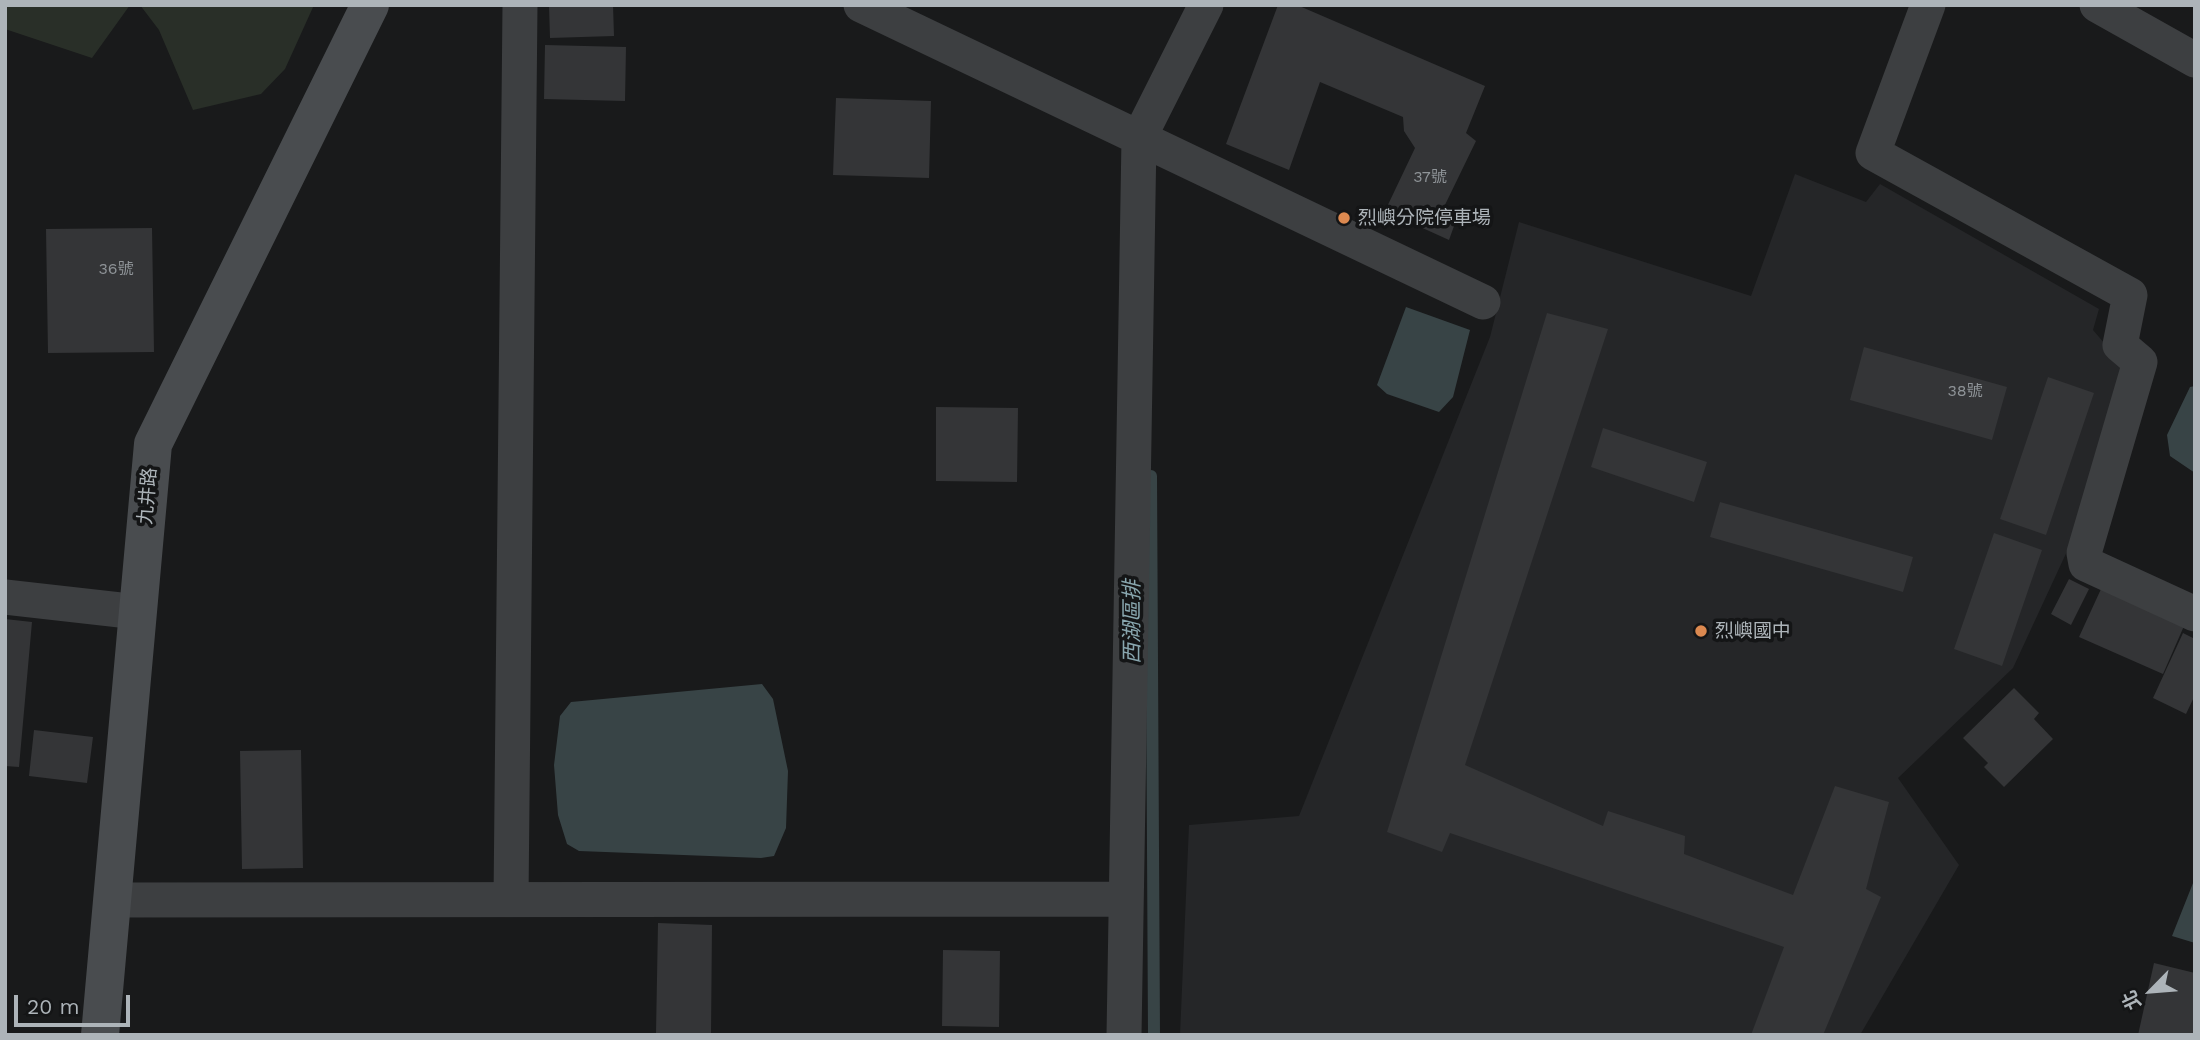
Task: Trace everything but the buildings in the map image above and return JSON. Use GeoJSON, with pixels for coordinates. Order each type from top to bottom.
{"type":"FeatureCollection","features":[{"type":"Feature","properties":{"kind":"main road","name":"九井路"},"geometry":{"type":"LineString","coordinates":[[100,1035],[153,444],[370,5]]}},
{"type":"Feature","properties":{"kind":"street"},"geometry":{"type":"LineString","coordinates":[[511,899],[520,5]]}},
{"type":"Feature","properties":{"kind":"street"},"geometry":{"type":"LineString","coordinates":[[861,5],[1483,302]]}},
{"type":"Feature","properties":{"kind":"street"},"geometry":{"type":"LineString","coordinates":[[1124,1035],[1124,899],[1139,138],[1206,5]]}},
{"type":"Feature","properties":{"kind":"street"},"geometry":{"type":"LineString","coordinates":[[1928,5],[1873,153],[2130,295],[2120,345],[2140,362],[2084,553],[2086,564],[2195,614]]}},
{"type":"Feature","properties":{"kind":"street"},"geometry":{"type":"LineString","coordinates":[[2097,5],[2195,61]]}},
{"type":"Feature","properties":{"kind":"street"},"geometry":{"type":"LineString","coordinates":[[5,597],[138,612]]}},
{"type":"Feature","properties":{"kind":"street"},"geometry":{"type":"LineString","coordinates":[[112,900],[1124,899]]}},
{"type":"Feature","properties":{"kind":"shaded area"},"geometry":{"type":"Polygon","coordinates":[[[5,5],[130,5],[92,58],[5,29],[5,5]]]}},
{"type":"Feature","properties":{"kind":"shaded area"},"geometry":{"type":"Polygon","coordinates":[[[140,5],[314,5],[285,69],[261,94],[193,110],[159,30],[140,5]]]}},
{"type":"Feature","properties":{"kind":"shaded area","name":"烈嶼國中"},"geometry":{"type":"Polygon","coordinates":[[[1795,174],[1866,202],[1880,184],[2099,309],[2093,330],[2123,365],[2069,547],[2013,668],[1898,778],[1959,865],[1860,1035],[1180,1035],[1189,825],[1299,816],[1490,337],[1519,222],[1751,296],[1795,174]]]}},
{"type":"Feature","properties":{"kind":"shaded area"},"geometry":{"type":"Polygon","coordinates":[[[1406,307],[1470,330],[1453,397],[1439,412],[1387,394],[1377,385],[1406,307]]]}},
{"type":"Feature","properties":{"kind":"shaded area"},"geometry":{"type":"Polygon","coordinates":[[[2195,386],[2195,473],[2170,456],[2167,435],[2190,387],[2195,386]]]}},
{"type":"Feature","properties":{"kind":"shaded area"},"geometry":{"type":"Polygon","coordinates":[[[762,684],[773,699],[788,771],[786,828],[774,856],[761,858],[579,851],[567,844],[558,815],[554,765],[560,716],[571,702],[762,684]]]}},
{"type":"Feature","properties":{"kind":"shaded area"},"geometry":{"type":"Polygon","coordinates":[[[2195,878],[2195,943],[2172,936],[2195,878]]]}},
{"type":"Feature","properties":{"kind":"waterway","name":"西湖區排"},"geometry":{"type":"LineString","coordinates":[[1151,476],[1154,1035]]}},
{"type":"Feature","properties":{"kind":"place","name":"烈嶼分院停車場"},"geometry":{"type":"Point","coordinates":[1344,218]}},
{"type":"Feature","properties":{"kind":"place","name":"烈嶼國中"},"geometry":{"type":"Point","coordinates":[1701,631]}}]}
